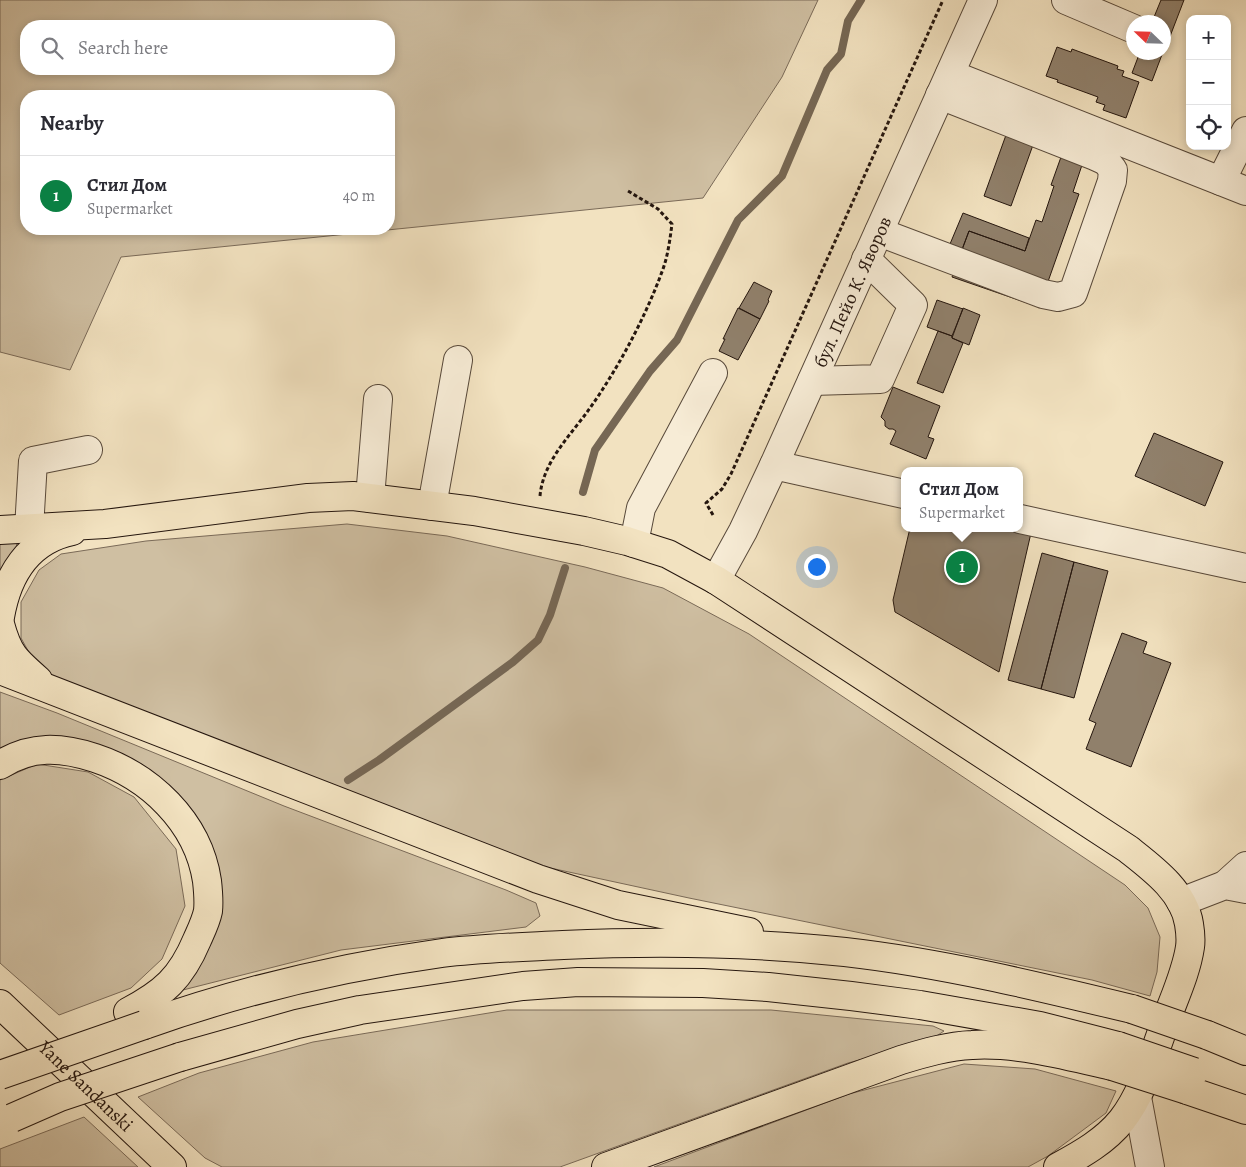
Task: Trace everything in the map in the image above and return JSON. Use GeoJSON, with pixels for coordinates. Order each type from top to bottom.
{"type":"FeatureCollection","features":[{"type":"Feature","properties":{"kind":"main road"},"geometry":{"type":"LineString","coordinates":[[0,530],[105,524],[308,498],[352,496],[432,506],[584,531],[634,543],[668,554],[716,580],[1128,849],[1169,884],[1181,902],[1189,922],[1190,945],[1183,974],[1137,1097],[1122,1120],[1103,1140],[1058,1167]]}},
{"type":"Feature","properties":{"kind":"main road"},"geometry":{"type":"LineString","coordinates":[[0,617],[3,600],[12,576],[27,556],[43,544],[66,532],[105,524]]}},
{"type":"Feature","properties":{"kind":"main road"},"geometry":{"type":"LineString","coordinates":[[0,624],[5,643],[16,661],[48,690]]}},
{"type":"Feature","properties":{"kind":"main road"},"geometry":{"type":"LineString","coordinates":[[0,670],[528,876],[618,905],[846,952],[954,969],[1047,988],[1132,1009],[1207,1035],[1246,1051]]}},
{"type":"Feature","properties":{"kind":"main road"},"geometry":{"type":"LineString","coordinates":[[0,765],[27,751],[52,748],[110,763],[134,775],[154,791],[185,824],[198,848],[205,868],[208,888],[208,910],[199,936],[184,968],[149,1001],[136,1018]]}},
{"type":"Feature","properties":{"kind":"main road"},"geometry":{"type":"LineString","coordinates":[[0,1073],[136,1018],[215,1003],[324,974],[445,953],[510,947],[636,942],[755,945],[846,952]]}},
{"type":"Feature","properties":{"kind":"main road"},"geometry":{"type":"LineString","coordinates":[[6,1120],[60,1098],[180,1057],[297,1024],[360,1010],[523,986],[578,982],[703,983],[768,987],[920,1005],[1040,1026],[1115,1056],[1191,1081],[1246,1092]]}},
{"type":"Feature","properties":{"kind":"main road","name":"Yane Sandanski"},"geometry":{"type":"LineString","coordinates":[[0,1004],[172,1167]]}},
{"type":"Feature","properties":{"kind":"main road"},"geometry":{"type":"LineString","coordinates":[[606,1167],[893,1062],[951,1048],[973,1044],[1023,1048],[1066,1055],[1115,1056]]}},
{"type":"Feature","properties":{"kind":"main road"},"geometry":{"type":"LineString","coordinates":[[1191,1081],[1246,1110]]}},
{"type":"Feature","properties":{"kind":"street","name":"бул. Пейо К. Яворов"},"geometry":{"type":"LineString","coordinates":[[716,580],[743,531],[774,465],[983,0]]}},
{"type":"Feature","properties":{"kind":"street"},"geometry":{"type":"LineString","coordinates":[[1066,0],[1126,26]]}},
{"type":"Feature","properties":{"kind":"street"},"geometry":{"type":"LineString","coordinates":[[945,85],[1246,191]]}},
{"type":"Feature","properties":{"kind":"street"},"geometry":{"type":"LineString","coordinates":[[879,232],[1043,294],[1058,296],[1073,293],[1112,181],[1114,170],[1106,162],[1095,156],[945,85]]}},
{"type":"Feature","properties":{"kind":"street"},"geometry":{"type":"LineString","coordinates":[[1221,181],[1246,131]]}},
{"type":"Feature","properties":{"kind":"street"},"geometry":{"type":"LineString","coordinates":[[812,381],[880,379],[913,305],[866,259]]}},
{"type":"Feature","properties":{"kind":"street"},"geometry":{"type":"LineString","coordinates":[[432,506],[458,360]]}},
{"type":"Feature","properties":{"kind":"street"},"geometry":{"type":"LineString","coordinates":[[634,543],[641,508],[713,373]]}},
{"type":"Feature","properties":{"kind":"street"},"geometry":{"type":"LineString","coordinates":[[370,498],[378,399]]}},
{"type":"Feature","properties":{"kind":"street"},"geometry":{"type":"LineString","coordinates":[[29,529],[33,460],[88,450]]}},
{"type":"Feature","properties":{"kind":"street"},"geometry":{"type":"LineString","coordinates":[[774,465],[901,493]]}},
{"type":"Feature","properties":{"kind":"street"},"geometry":{"type":"LineString","coordinates":[[1023,520],[1246,568]]}},
{"type":"Feature","properties":{"kind":"street"},"geometry":{"type":"LineString","coordinates":[[1181,902],[1236,887],[1246,866]]}},
{"type":"Feature","properties":{"kind":"street"},"geometry":{"type":"LineString","coordinates":[[1137,1097],[1150,1167]]}},
{"type":"Feature","properties":{"kind":"path"},"geometry":{"type":"LineString","coordinates":[[713,515],[706,503],[722,489],[731,474],[944,0]]}},
{"type":"Feature","properties":{"kind":"path"},"geometry":{"type":"LineString","coordinates":[[538,522],[541,484],[546,473],[619,362],[646,310],[664,268],[672,224],[658,209],[628,192]]}},
{"type":"Feature","properties":{"kind":"shaded area"},"geometry":{"type":"Polygon","coordinates":[[[0,0],[818,0],[782,77],[703,198],[395,229],[395,90],[20,90],[20,235],[338,235],[121,257],[70,370],[0,352],[0,0]]]}},
{"type":"Feature","properties":{"kind":"shaded area"},"geometry":{"type":"Polygon","coordinates":[[[347,524],[447,536],[585,567],[663,588],[749,634],[1125,885],[1148,908],[1160,937],[1157,972],[1150,996],[1092,980],[689,898],[518,861],[53,678],[36,665],[21,638],[21,602],[39,570],[61,554],[146,541],[347,524]]]}},
{"type":"Feature","properties":{"kind":"shaded area"},"geometry":{"type":"Polygon","coordinates":[[[0,536],[12,538],[17,545],[14,553],[0,572],[0,536]]]}},
{"type":"Feature","properties":{"kind":"shaded area"},"geometry":{"type":"Polygon","coordinates":[[[0,692],[57,713],[284,806],[506,890],[536,903],[540,916],[526,927],[341,950],[179,991],[202,953],[201,838],[120,756],[63,737],[20,740],[0,749],[0,692]]]}},
{"type":"Feature","properties":{"kind":"shaded area"},"geometry":{"type":"Polygon","coordinates":[[[37,764],[88,772],[134,797],[176,849],[185,906],[162,959],[131,988],[59,1015],[0,963],[0,780],[37,764]]]}},
{"type":"Feature","properties":{"kind":"shaded area"},"geometry":{"type":"Polygon","coordinates":[[[507,1010],[771,1010],[933,1026],[944,1031],[929,1041],[848,1063],[560,1167],[222,1167],[205,1158],[138,1097],[199,1073],[313,1042],[507,1010]]]}},
{"type":"Feature","properties":{"kind":"shaded area"},"geometry":{"type":"Polygon","coordinates":[[[964,1064],[1035,1069],[1116,1091],[1106,1113],[1048,1156],[1028,1167],[654,1167],[849,1094],[964,1064]]]}},
{"type":"Feature","properties":{"kind":"shaded area"},"geometry":{"type":"Polygon","coordinates":[[[84,1117],[138,1167],[0,1167],[0,1149],[84,1117]]]}},
{"type":"Feature","properties":{"kind":"building"},"geometry":{"type":"Polygon","coordinates":[[[1161,0],[1184,0],[1171,34],[1171,15],[1155,15],[1161,0]]]}},
{"type":"Feature","properties":{"kind":"building"},"geometry":{"type":"Polygon","coordinates":[[[1057,47],[1071,52],[1072,49],[1118,66],[1117,69],[1124,71],[1122,76],[1139,82],[1126,118],[1103,110],[1105,105],[1096,102],[1098,97],[1046,76],[1057,47]]]}},
{"type":"Feature","properties":{"kind":"building"},"geometry":{"type":"Polygon","coordinates":[[[1137,60],[1160,60],[1152,81],[1132,73],[1137,60]]]}},
{"type":"Feature","properties":{"kind":"building"},"geometry":{"type":"Polygon","coordinates":[[[1006,135],[1033,145],[1011,206],[984,196],[1006,135]]]}},
{"type":"Feature","properties":{"kind":"building"},"geometry":{"type":"Polygon","coordinates":[[[1061,157],[1082,165],[1073,192],[1079,194],[1039,307],[952,277],[969,231],[1025,251],[1036,220],[1042,222],[1054,186],[1051,185],[1061,157]]]}},
{"type":"Feature","properties":{"kind":"building"},"geometry":{"type":"Polygon","coordinates":[[[963,213],[1029,238],[1025,251],[969,231],[961,252],[951,247],[950,244],[963,213]]]}},
{"type":"Feature","properties":{"kind":"building"},"geometry":{"type":"Polygon","coordinates":[[[754,282],[772,291],[760,319],[739,308],[754,282]]]}},
{"type":"Feature","properties":{"kind":"building"},"geometry":{"type":"Polygon","coordinates":[[[937,300],[963,309],[952,336],[927,327],[937,300]]]}},
{"type":"Feature","properties":{"kind":"building"},"geometry":{"type":"Polygon","coordinates":[[[738,308],[760,319],[738,360],[719,351],[738,308]]]}},
{"type":"Feature","properties":{"kind":"building"},"geometry":{"type":"Polygon","coordinates":[[[963,308],[980,315],[969,345],[952,338],[963,308]]]}},
{"type":"Feature","properties":{"kind":"building"},"geometry":{"type":"Polygon","coordinates":[[[938,331],[952,336],[952,338],[963,343],[943,393],[917,383],[938,331]]]}},
{"type":"Feature","properties":{"kind":"building"},"geometry":{"type":"Polygon","coordinates":[[[893,387],[940,406],[928,437],[934,439],[926,459],[890,444],[896,431],[885,426],[885,421],[881,417],[893,387]]]}},
{"type":"Feature","properties":{"kind":"building"},"geometry":{"type":"Polygon","coordinates":[[[1154,433],[1223,462],[1205,506],[1135,476],[1154,433]]]}},
{"type":"Feature","properties":{"kind":"building"},"geometry":{"type":"Polygon","coordinates":[[[1023,531],[1031,533],[999,672],[895,612],[893,600],[909,532],[1023,531]]]}},
{"type":"Feature","properties":{"kind":"building"},"geometry":{"type":"Polygon","coordinates":[[[1042,553],[1074,562],[1041,689],[1008,680],[1042,553]]]}},
{"type":"Feature","properties":{"kind":"building"},"geometry":{"type":"Polygon","coordinates":[[[1074,562],[1108,571],[1074,698],[1041,689],[1074,562]]]}},
{"type":"Feature","properties":{"kind":"building"},"geometry":{"type":"Polygon","coordinates":[[[1122,633],[1147,642],[1143,653],[1171,663],[1131,767],[1086,749],[1096,723],[1089,720],[1122,633]]]}},
{"type":"Feature","properties":{"kind":"waterway"},"geometry":{"type":"LineString","coordinates":[[583,492],[595,450],[650,371],[677,340],[738,220],[782,176],[827,70],[841,54],[848,21],[861,0]]}},
{"type":"Feature","properties":{"kind":"waterway"},"geometry":{"type":"LineString","coordinates":[[348,780],[379,760],[513,662],[538,640],[550,615],[565,568]]}},
{"type":"Feature","properties":{"kind":"place","name":"Стил Дом"},"geometry":{"type":"Point","coordinates":[962,567]}}]}
